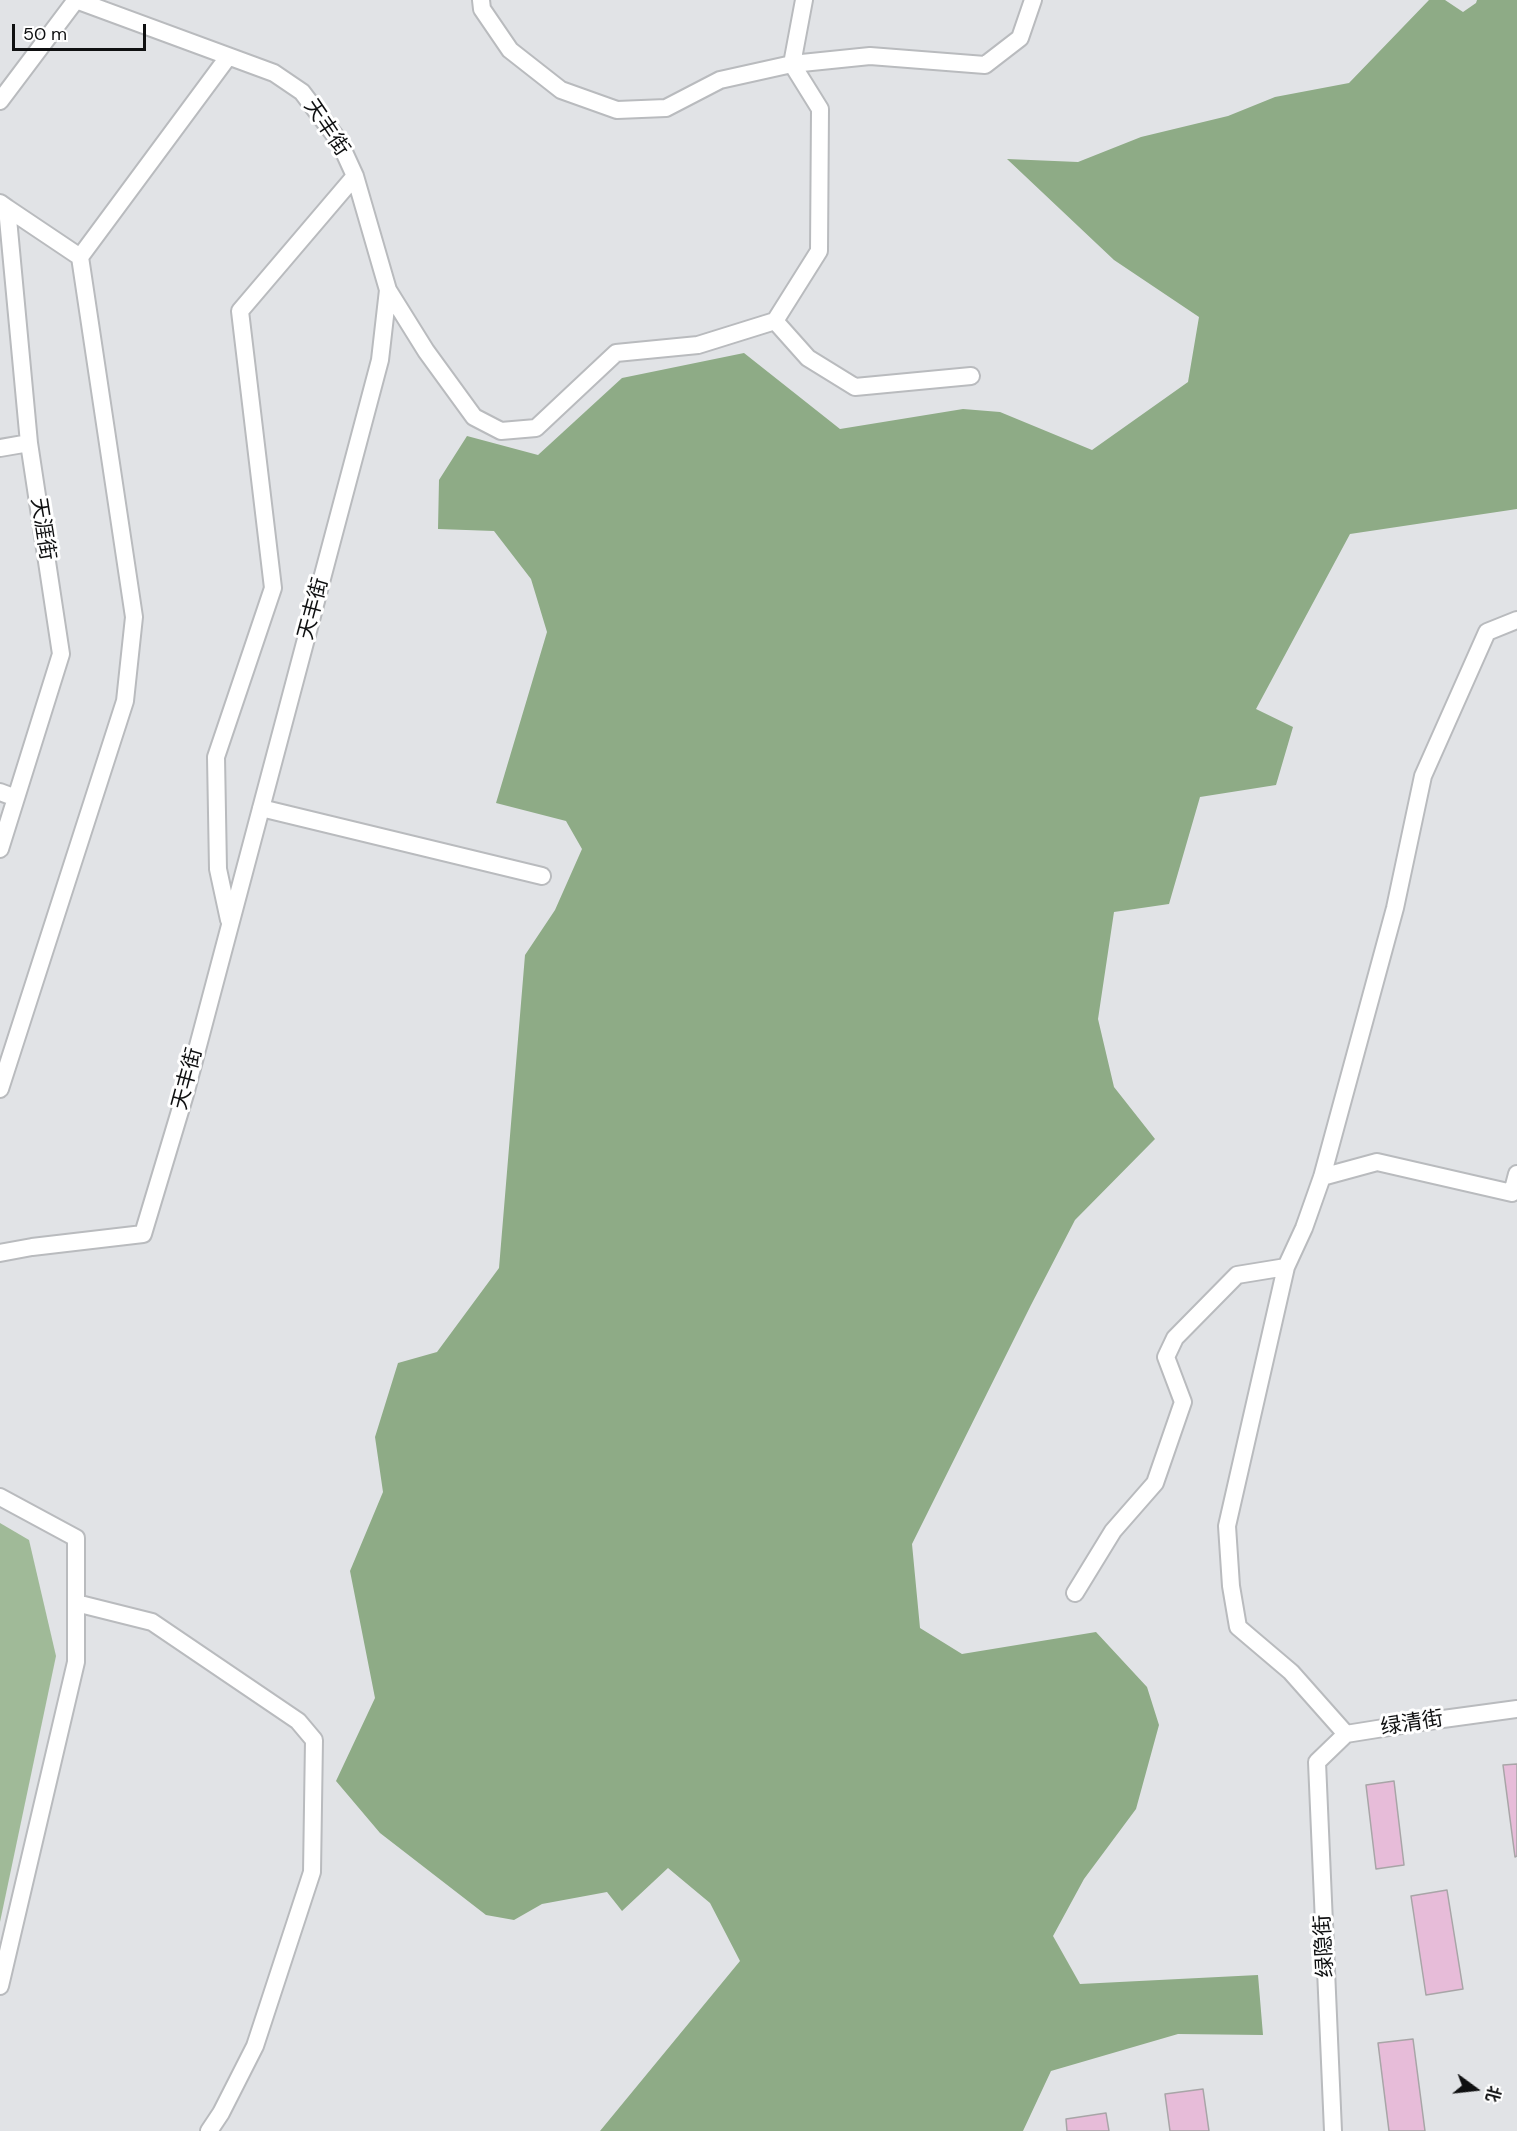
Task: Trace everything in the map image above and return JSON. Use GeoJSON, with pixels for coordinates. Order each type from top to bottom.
{"type":"FeatureCollection","features":[{"type":"Feature","properties":{"kind":"street","name":"天丰街"},"geometry":{"type":"LineString","coordinates":[[0,1253],[143,1234],[186,1091],[380,360],[388,290],[355,176],[339,141],[302,92],[274,74],[76,0]]}},
{"type":"Feature","properties":{"kind":"street"},"geometry":{"type":"LineString","coordinates":[[0,101],[21,70],[76,0]]}},
{"type":"Feature","properties":{"kind":"street"},"geometry":{"type":"LineString","coordinates":[[480,0],[482,9],[510,50],[561,90],[617,110],[666,108],[720,80],[792,64],[870,56],[985,65],[1020,38],[1033,0]]}},
{"type":"Feature","properties":{"kind":"street"},"geometry":{"type":"LineString","coordinates":[[388,290],[426,351],[474,417],[501,431],[536,428],[616,353],[698,345],[775,321],[819,251],[820,109],[792,64],[804,0]]}},
{"type":"Feature","properties":{"kind":"street"},"geometry":{"type":"LineString","coordinates":[[0,1089],[125,701],[134,617],[80,257],[228,57]]}},
{"type":"Feature","properties":{"kind":"street"},"geometry":{"type":"LineString","coordinates":[[230,924],[218,869],[216,757],[273,588],[240,311],[355,176]]}},
{"type":"Feature","properties":{"kind":"street"},"geometry":{"type":"LineString","coordinates":[[3,205],[80,257]]}},
{"type":"Feature","properties":{"kind":"street","name":"天涯街"},"geometry":{"type":"LineString","coordinates":[[0,849],[61,654],[29,443],[3,205]]}},
{"type":"Feature","properties":{"kind":"street"},"geometry":{"type":"LineString","coordinates":[[775,321],[808,358],[855,387],[970,376]]}},
{"type":"Feature","properties":{"kind":"street"},"geometry":{"type":"LineString","coordinates":[[0,448],[29,443]]}},
{"type":"Feature","properties":{"kind":"street"},"geometry":{"type":"LineString","coordinates":[[1346,1734],[1291,1672],[1238,1627],[1231,1586],[1227,1526],[1274,1311],[1286,1267],[1304,1228],[1322,1177],[1395,908],[1423,776],[1487,632],[1517,620]]}},
{"type":"Feature","properties":{"kind":"street"},"geometry":{"type":"LineString","coordinates":[[0,792],[16,798]]}},
{"type":"Feature","properties":{"kind":"street"},"geometry":{"type":"LineString","coordinates":[[261,808],[542,876]]}},
{"type":"Feature","properties":{"kind":"street"},"geometry":{"type":"LineString","coordinates":[[1322,1177],[1377,1162],[1512,1193],[1517,1174]]}},
{"type":"Feature","properties":{"kind":"street"},"geometry":{"type":"LineString","coordinates":[[1075,1593],[1113,1531],[1155,1483],[1183,1402],[1166,1357],[1175,1338],[1237,1275],[1286,1267]]}},
{"type":"Feature","properties":{"kind":"street"},"geometry":{"type":"LineString","coordinates":[[0,1497],[76,1538],[75,1662],[0,1986]]}},
{"type":"Feature","properties":{"kind":"street"},"geometry":{"type":"LineString","coordinates":[[76,1603],[152,1622],[298,1721],[314,1740],[312,1872],[255,2046],[222,2113],[209,2131]]}},
{"type":"Feature","properties":{"kind":"street","name":"绿清街"},"geometry":{"type":"LineString","coordinates":[[1346,1734],[1517,1709]]}},
{"type":"Feature","properties":{"kind":"street","name":"绿隐街"},"geometry":{"type":"LineString","coordinates":[[1333,2131],[1317,1762],[1346,1734]]}},
{"type":"Feature","properties":{"kind":"green space"},"geometry":{"type":"Polygon","coordinates":[[[1429,0],[1445,0],[1463,12],[1477,0],[1517,0],[1517,509],[1350,534],[1256,709],[1293,727],[1276,785],[1200,797],[1169,904],[1114,912],[1098,1019],[1114,1087],[1155,1139],[1075,1220],[912,1544],[920,1628],[962,1654],[1096,1632],[1147,1687],[1159,1725],[1136,1809],[1084,1879],[1053,1936],[1080,1984],[1258,1975],[1263,2035],[1178,2034],[1051,2071],[1023,2131],[600,2131],[740,1961],[710,1903],[668,1868],[622,1911],[607,1892],[542,1904],[514,1920],[486,1915],[380,1833],[336,1781],[375,1698],[350,1571],[383,1492],[375,1437],[398,1363],[437,1352],[499,1268],[525,955],[555,910],[582,849],[566,821],[496,803],[547,632],[531,579],[494,531],[438,529],[439,480],[467,436],[538,455],[622,378],[744,353],[840,429],[963,409],[1000,412],[1092,450],[1188,382],[1199,317],[1114,260],[1007,159],[1078,162],[1141,137],[1228,116],[1275,97],[1349,83],[1429,0]]]}},
{"type":"Feature","properties":{"kind":"green space"},"geometry":{"type":"Polygon","coordinates":[[[0,1523],[29,1540],[56,1656],[0,1922],[0,1523]]]}},
{"type":"Feature","properties":{"kind":"building"},"geometry":{"type":"Polygon","coordinates":[[[1517,1764],[1517,1856],[1515,1857],[1503,1765],[1517,1764]]]}},
{"type":"Feature","properties":{"kind":"building"},"geometry":{"type":"Polygon","coordinates":[[[1394,1781],[1404,1865],[1376,1869],[1366,1785],[1394,1781]]]}},
{"type":"Feature","properties":{"kind":"building"},"geometry":{"type":"Polygon","coordinates":[[[1447,1890],[1463,1989],[1426,1995],[1411,1896],[1447,1890]]]}},
{"type":"Feature","properties":{"kind":"building"},"geometry":{"type":"Polygon","coordinates":[[[1413,2039],[1425,2131],[1389,2131],[1378,2043],[1413,2039]]]}},
{"type":"Feature","properties":{"kind":"building"},"geometry":{"type":"Polygon","coordinates":[[[1203,2089],[1209,2131],[1170,2131],[1165,2094],[1203,2089]]]}},
{"type":"Feature","properties":{"kind":"building"},"geometry":{"type":"Polygon","coordinates":[[[1106,2113],[1109,2131],[1067,2131],[1066,2119],[1106,2113]]]}}]}
